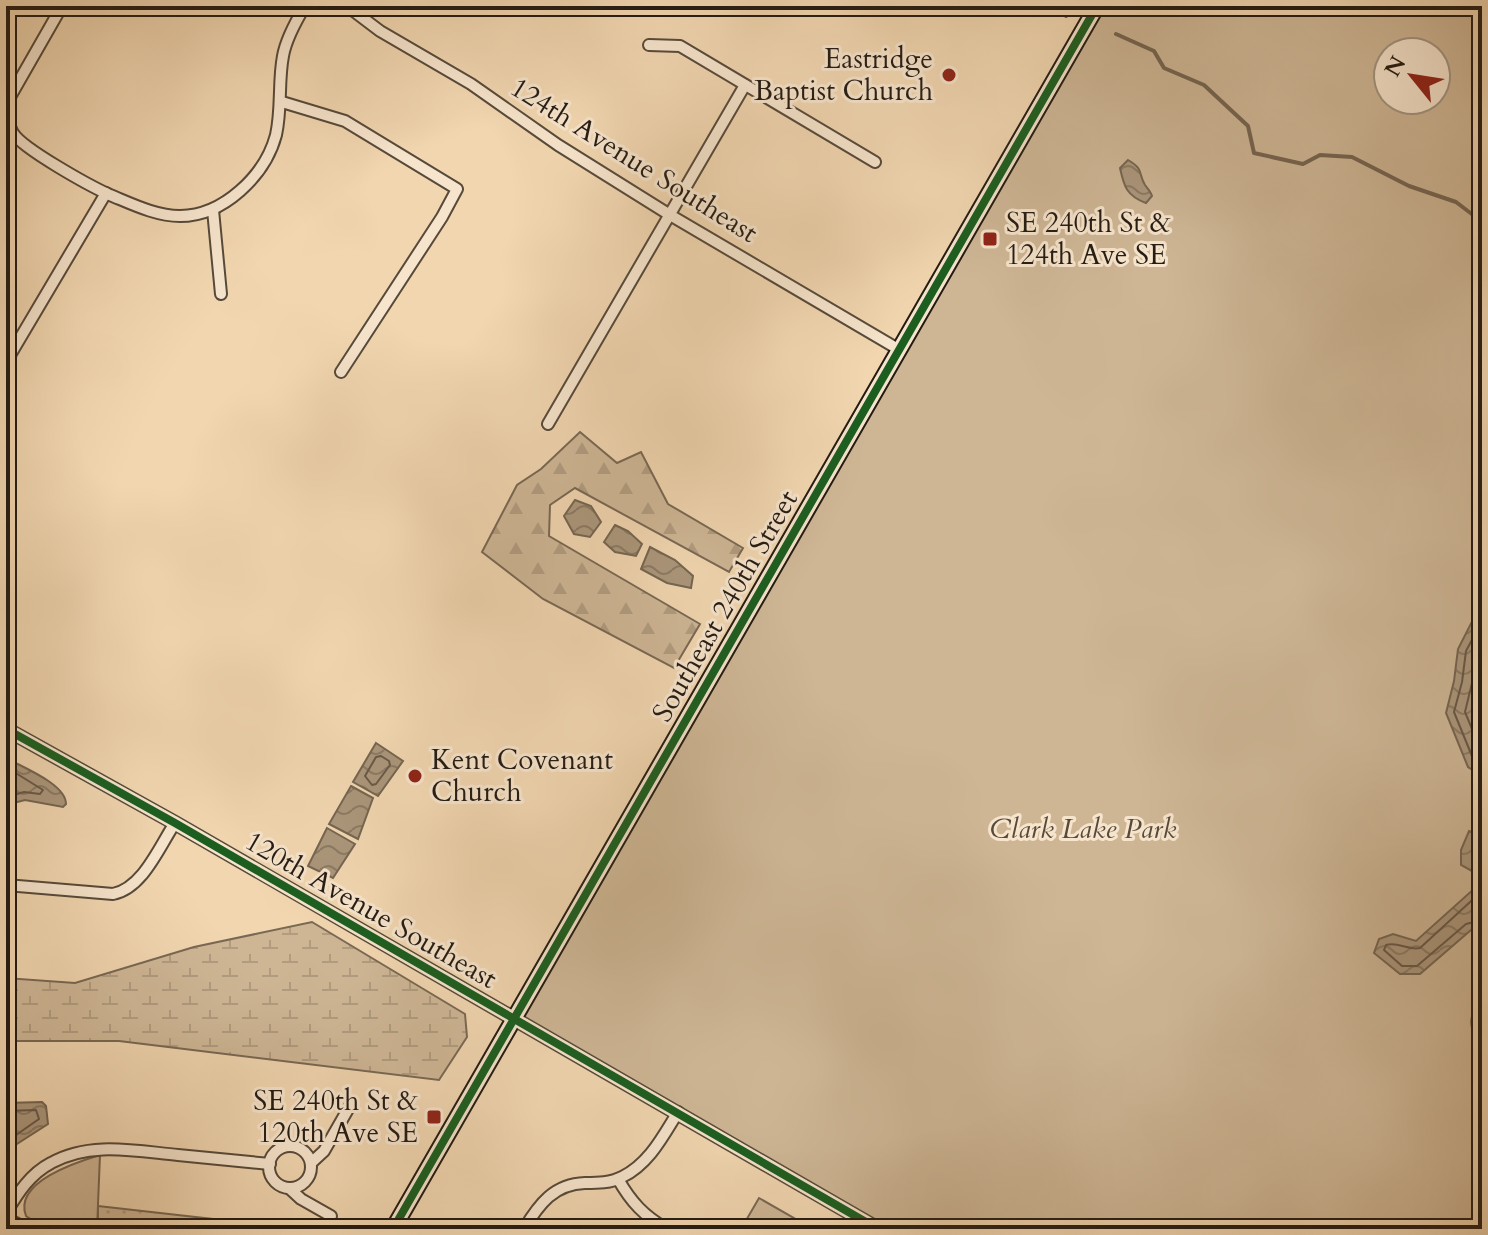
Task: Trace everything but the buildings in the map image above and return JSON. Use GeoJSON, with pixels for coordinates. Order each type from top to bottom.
{"type":"FeatureCollection","features":[{"type":"Feature","properties":{"kind":"main road","name":"Southeast 240th Street"},"geometry":{"type":"LineString","coordinates":[[393,1229],[1097,6]]}},
{"type":"Feature","properties":{"kind":"street"},"geometry":{"type":"LineString","coordinates":[[62,6],[10,97],[6,115],[13,132],[24,144],[106,193],[151,211],[180,216],[213,210],[246,185],[265,162],[275,137],[282,102],[283,57],[305,6]]}},
{"type":"Feature","properties":{"kind":"street","name":"124th Avenue Southeast"},"geometry":{"type":"LineString","coordinates":[[347,6],[380,31],[471,84],[558,145],[670,215],[898,349]]}},
{"type":"Feature","properties":{"kind":"street"},"geometry":{"type":"LineString","coordinates":[[649,45],[680,46],[875,162]]}},
{"type":"Feature","properties":{"kind":"street"},"geometry":{"type":"LineString","coordinates":[[548,424],[745,85]]}},
{"type":"Feature","properties":{"kind":"street"},"geometry":{"type":"LineString","coordinates":[[282,102],[345,121],[457,189],[341,372]]}},
{"type":"Feature","properties":{"kind":"street"},"geometry":{"type":"LineString","coordinates":[[6,362],[106,193]]}},
{"type":"Feature","properties":{"kind":"street"},"geometry":{"type":"LineString","coordinates":[[213,210],[221,294]]}},
{"type":"Feature","properties":{"kind":"street","name":"120th Avenue Southeast"},"geometry":{"type":"LineString","coordinates":[[6,729],[175,823],[878,1229]]}},
{"type":"Feature","properties":{"kind":"street"},"geometry":{"type":"LineString","coordinates":[[6,885],[113,894],[123,892],[139,877],[175,823]]}},
{"type":"Feature","properties":{"kind":"street"},"geometry":{"type":"LineString","coordinates":[[289,1188],[306,1180],[311,1163],[324,1151],[351,1104]]}},
{"type":"Feature","properties":{"kind":"street"},"geometry":{"type":"LineString","coordinates":[[524,1229],[538,1206],[563,1186],[618,1179],[633,1171],[654,1150],[678,1112]]}},
{"type":"Feature","properties":{"kind":"street"},"geometry":{"type":"LineString","coordinates":[[311,1163],[299,1148],[286,1146],[275,1152],[270,1171],[277,1183],[331,1216]]}},
{"type":"Feature","properties":{"kind":"street"},"geometry":{"type":"LineString","coordinates":[[27,1229],[6,1215],[21,1189],[42,1169],[62,1157],[112,1148],[270,1164]]}},
{"type":"Feature","properties":{"kind":"street"},"geometry":{"type":"LineString","coordinates":[[618,1179],[635,1207],[667,1229]]}},
{"type":"Feature","properties":{"kind":"green space","name":"Clark Lake Park"},"geometry":{"type":"Polygon","coordinates":[[[1097,6],[1482,6],[1482,1229],[878,1229],[514,1018],[1097,6]]]}},
{"type":"Feature","properties":{"kind":"green space"},"geometry":{"type":"Polygon","coordinates":[[[580,432],[617,463],[641,452],[668,504],[743,548],[729,572],[575,488],[550,505],[549,536],[700,624],[674,668],[543,599],[482,552],[517,485],[541,469],[580,432]]]}},
{"type":"Feature","properties":{"kind":"green space"},"geometry":{"type":"Polygon","coordinates":[[[312,922],[465,1014],[467,1037],[439,1080],[119,1041],[6,1041],[6,978],[75,983],[194,947],[312,922]]]}},
{"type":"Feature","properties":{"kind":"green space"},"geometry":{"type":"Polygon","coordinates":[[[100,1155],[97,1229],[46,1229],[26,1216],[25,1204],[29,1193],[38,1184],[63,1168],[100,1155]]]}},
{"type":"Feature","properties":{"kind":"green space"},"geometry":{"type":"Polygon","coordinates":[[[759,1198],[813,1229],[741,1229],[759,1198]]]}},
{"type":"Feature","properties":{"kind":"green space"},"geometry":{"type":"Polygon","coordinates":[[[98,1206],[222,1220],[238,1229],[116,1229],[98,1222],[98,1206]]]}},
{"type":"Feature","properties":{"kind":"water"},"geometry":{"type":"Polygon","coordinates":[[[1128,160],[1139,169],[1152,195],[1146,203],[1130,194],[1125,186],[1120,168],[1128,160]]]}},
{"type":"Feature","properties":{"kind":"water"},"geometry":{"type":"Polygon","coordinates":[[[575,500],[591,506],[601,522],[590,537],[574,534],[564,516],[575,500]]]}},
{"type":"Feature","properties":{"kind":"water"},"geometry":{"type":"Polygon","coordinates":[[[615,525],[628,531],[642,544],[636,556],[615,552],[604,542],[615,525]]]}},
{"type":"Feature","properties":{"kind":"water"},"geometry":{"type":"Polygon","coordinates":[[[650,547],[675,560],[693,576],[691,588],[667,583],[641,569],[650,547]]]}},
{"type":"Feature","properties":{"kind":"water"},"geometry":{"type":"Polygon","coordinates":[[[1482,602],[1482,776],[1468,767],[1446,713],[1458,649],[1482,602]]]}},
{"type":"Feature","properties":{"kind":"water"},"geometry":{"type":"Polygon","coordinates":[[[376,743],[403,761],[378,796],[353,782],[376,743]]]}},
{"type":"Feature","properties":{"kind":"water"},"geometry":{"type":"Polygon","coordinates":[[[6,758],[51,783],[64,797],[66,804],[63,807],[25,800],[6,805],[6,758]]]}},
{"type":"Feature","properties":{"kind":"water"},"geometry":{"type":"Polygon","coordinates":[[[351,786],[373,798],[358,839],[329,824],[351,786]]]}},
{"type":"Feature","properties":{"kind":"water"},"geometry":{"type":"Polygon","coordinates":[[[327,828],[355,844],[333,878],[308,866],[327,828]]]}},
{"type":"Feature","properties":{"kind":"water"},"geometry":{"type":"Polygon","coordinates":[[[1469,831],[1482,836],[1482,937],[1471,930],[1420,974],[1400,974],[1374,953],[1379,939],[1393,934],[1416,941],[1475,888],[1472,871],[1461,865],[1461,850],[1469,831]]]}},
{"type":"Feature","properties":{"kind":"water"},"geometry":{"type":"Polygon","coordinates":[[[42,1102],[46,1106],[48,1124],[6,1151],[6,1103],[42,1102]]]}},
{"type":"Feature","properties":{"kind":"waterway"},"geometry":{"type":"LineString","coordinates":[[1053,6],[1066,16]]}},
{"type":"Feature","properties":{"kind":"waterway"},"geometry":{"type":"LineString","coordinates":[[1116,34],[1154,51],[1164,68],[1204,85],[1248,126],[1254,153],[1303,164],[1320,155],[1352,157],[1409,186],[1456,202],[1477,218],[1482,218]]}},
{"type":"Feature","properties":{"kind":"waterway"},"geometry":{"type":"LineString","coordinates":[[1482,1003],[1472,1021],[1482,1053]]}},
{"type":"Feature","properties":{"kind":"cycle path"},"geometry":{"type":"LineString","coordinates":[[393,1229],[1097,6]]}},
{"type":"Feature","properties":{"kind":"cycle path"},"geometry":{"type":"LineString","coordinates":[[6,729],[175,823],[878,1229]]}},
{"type":"Feature","properties":{"kind":"place","name":"Eastridge Baptist Church"},"geometry":{"type":"Point","coordinates":[949,75]}},
{"type":"Feature","properties":{"kind":"place","name":"SE 240th St & 124th Ave SE"},"geometry":{"type":"Point","coordinates":[990,239]}},
{"type":"Feature","properties":{"kind":"place","name":"Kent Covenant Church"},"geometry":{"type":"Point","coordinates":[415,776]}},
{"type":"Feature","properties":{"kind":"place","name":"SE 240th St & 120th Ave SE"},"geometry":{"type":"Point","coordinates":[434,1117]}}]}
